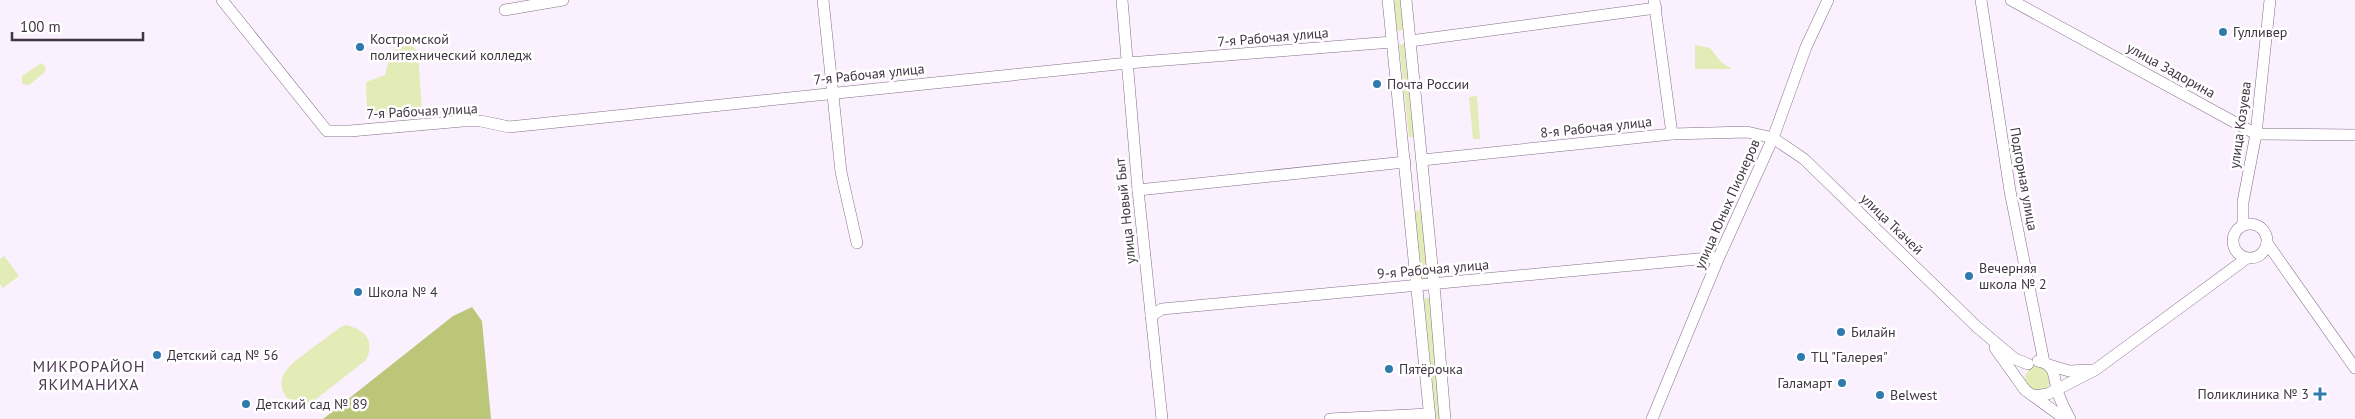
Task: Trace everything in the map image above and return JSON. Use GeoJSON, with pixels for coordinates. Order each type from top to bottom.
{"type":"FeatureCollection","features":[{"type":"Feature","properties":{"kind":"street","name":"7-я Рабочая улица"},"geometry":{"type":"LineString","coordinates":[[222,0],[327,131],[350,131],[463,121],[481,121],[509,127],[1128,64],[1392,42]]}},
{"type":"Feature","properties":{"kind":"street"},"geometry":{"type":"LineString","coordinates":[[505,10],[563,0]]}},
{"type":"Feature","properties":{"kind":"street"},"geometry":{"type":"LineString","coordinates":[[823,0],[841,172],[857,243]]}},
{"type":"Feature","properties":{"kind":"street","name":"улица Новый Быт"},"geometry":{"type":"LineString","coordinates":[[1122,0],[1138,190],[1162,419]]}},
{"type":"Feature","properties":{"kind":"street"},"geometry":{"type":"LineString","coordinates":[[1330,419],[1430,416],[1388,0]]}},
{"type":"Feature","properties":{"kind":"street"},"geometry":{"type":"LineString","coordinates":[[1406,0],[1434,284],[1445,419]]}},
{"type":"Feature","properties":{"kind":"street","name":"улица Юных Пионеров"},"geometry":{"type":"LineString","coordinates":[[1652,419],[1719,257],[1773,138],[1806,47],[1828,0]]}},
{"type":"Feature","properties":{"kind":"street","name":"Подгорная улица"},"geometry":{"type":"LineString","coordinates":[[1981,0],[2010,191],[2046,363]]}},
{"type":"Feature","properties":{"kind":"street","name":"улица Задорина"},"geometry":{"type":"LineString","coordinates":[[2011,0],[2256,134],[2355,135]]}},
{"type":"Feature","properties":{"kind":"street","name":"улица Козуева"},"geometry":{"type":"LineString","coordinates":[[2224,274],[2235,250],[2233,238],[2235,232],[2243,225],[2244,202],[2256,134],[2270,0]]}},
{"type":"Feature","properties":{"kind":"street"},"geometry":{"type":"LineString","coordinates":[[1410,40],[1655,4],[1672,134]]}},
{"type":"Feature","properties":{"kind":"street","name":"8-я Рабочая улица"},"geometry":{"type":"LineString","coordinates":[[1422,165],[1672,134],[1746,132],[1773,138]]}},
{"type":"Feature","properties":{"kind":"street","name":"улица Ткачей"},"geometry":{"type":"LineString","coordinates":[[1773,138],[1804,160],[1987,336],[2014,359],[2028,364]]}},
{"type":"Feature","properties":{"kind":"street"},"geometry":{"type":"LineString","coordinates":[[1416,154],[1422,165],[1418,177],[1412,178],[1405,167],[1410,155],[1416,154]]}},
{"type":"Feature","properties":{"kind":"street"},"geometry":{"type":"LineString","coordinates":[[1138,190],[1405,167]]}},
{"type":"Feature","properties":{"kind":"street"},"geometry":{"type":"LineString","coordinates":[[2243,225],[2257,225],[2263,229],[2267,243],[2355,368]]}},
{"type":"Feature","properties":{"kind":"street"},"geometry":{"type":"LineString","coordinates":[[2253,257],[2264,251],[2267,243]]}},
{"type":"Feature","properties":{"kind":"street"},"geometry":{"type":"LineString","coordinates":[[2235,250],[2253,257],[2265,256],[2279,261]]}},
{"type":"Feature","properties":{"kind":"street","name":"9-я Рабочая улица"},"geometry":{"type":"LineString","coordinates":[[1151,316],[1162,309],[1719,257]]}},
{"type":"Feature","properties":{"kind":"street","name":"улица Козуева"},"geometry":{"type":"LineString","coordinates":[[2053,387],[2095,370],[2224,274],[2253,257]]}},
{"type":"Feature","properties":{"kind":"street","name":"улица Ткачей"},"geometry":{"type":"LineString","coordinates":[[1987,336],[2021,385]]}},
{"type":"Feature","properties":{"kind":"street"},"geometry":{"type":"LineString","coordinates":[[2066,419],[2025,390],[2021,385],[2022,373],[2028,364],[2038,361],[2080,372],[2095,370]]}},
{"type":"Feature","properties":{"kind":"street"},"geometry":{"type":"LineString","coordinates":[[2046,363],[2053,387],[2070,419]]}},
{"type":"Feature","properties":{"kind":"street"},"geometry":{"type":"LineString","coordinates":[[2034,396],[2053,387]]}},
{"type":"Feature","properties":{"kind":"green space"},"geometry":{"type":"Polygon","coordinates":[[[1394,0],[1401,0],[1403,30],[1397,31],[1394,0]]]}},
{"type":"Feature","properties":{"kind":"green space"},"geometry":{"type":"Polygon","coordinates":[[[410,44],[418,52],[422,111],[367,118],[366,82],[385,75],[391,51],[410,44]]]}},
{"type":"Feature","properties":{"kind":"green space"},"geometry":{"type":"Polygon","coordinates":[[[1404,44],[1414,137],[1409,137],[1399,45],[1404,44]]]}},
{"type":"Feature","properties":{"kind":"green space"},"geometry":{"type":"Polygon","coordinates":[[[1695,45],[1710,48],[1721,62],[1732,69],[1695,69],[1695,45]]]}},
{"type":"Feature","properties":{"kind":"green space"},"geometry":{"type":"Polygon","coordinates":[[[41,63],[46,67],[44,73],[29,85],[22,84],[22,76],[41,63]]]}},
{"type":"Feature","properties":{"kind":"green space"},"geometry":{"type":"Polygon","coordinates":[[[1477,96],[1480,139],[1473,139],[1469,97],[1477,96]]]}},
{"type":"Feature","properties":{"kind":"green space"},"geometry":{"type":"Polygon","coordinates":[[[1421,210],[1428,280],[1422,281],[1415,211],[1421,210]]]}},
{"type":"Feature","properties":{"kind":"green space"},"geometry":{"type":"Polygon","coordinates":[[[4,256],[19,276],[3,288],[0,284],[0,259],[4,256]]]}},
{"type":"Feature","properties":{"kind":"green space"},"geometry":{"type":"Polygon","coordinates":[[[1424,298],[1431,298],[1442,419],[1436,419],[1424,298]]]}},
{"type":"Feature","properties":{"kind":"green space"},"geometry":{"type":"Polygon","coordinates":[[[472,307],[482,321],[491,419],[323,419],[453,316],[472,307]]]}},
{"type":"Feature","properties":{"kind":"green space"},"geometry":{"type":"Polygon","coordinates":[[[346,325],[359,330],[367,337],[370,348],[366,360],[311,403],[298,405],[292,403],[282,389],[282,378],[285,372],[302,356],[339,328],[346,325]]]}},
{"type":"Feature","properties":{"kind":"green space"},"geometry":{"type":"Polygon","coordinates":[[[2038,366],[2047,370],[2051,379],[2047,388],[2038,392],[2029,388],[2025,379],[2029,370],[2038,366]]]}},
{"type":"Feature","properties":{"kind":"place","name":"Гулливер"},"geometry":{"type":"Point","coordinates":[2223,32]}},
{"type":"Feature","properties":{"kind":"place","name":"Костромской политехнический колледж"},"geometry":{"type":"Point","coordinates":[360,47]}},
{"type":"Feature","properties":{"kind":"place","name":"Почта России"},"geometry":{"type":"Point","coordinates":[1377,84]}},
{"type":"Feature","properties":{"kind":"place","name":"Вечерняя школа № 2"},"geometry":{"type":"Point","coordinates":[1969,276]}},
{"type":"Feature","properties":{"kind":"place","name":"Школа № 4"},"geometry":{"type":"Point","coordinates":[358,292]}},
{"type":"Feature","properties":{"kind":"place","name":"Билайн"},"geometry":{"type":"Point","coordinates":[1841,332]}},
{"type":"Feature","properties":{"kind":"place","name":"Детский сад № 56"},"geometry":{"type":"Point","coordinates":[157,355]}},
{"type":"Feature","properties":{"kind":"place","name":"ТЦ \"Галерея\""},"geometry":{"type":"Point","coordinates":[1801,357]}},
{"type":"Feature","properties":{"kind":"place","name":"Пятёрочка"},"geometry":{"type":"Point","coordinates":[1389,369]}},
{"type":"Feature","properties":{"kind":"place","name":"Галамарт"},"geometry":{"type":"Point","coordinates":[1842,383]}},
{"type":"Feature","properties":{"kind":"place","name":"Поликлиника № 3"},"geometry":{"type":"Point","coordinates":[2320,394]}},
{"type":"Feature","properties":{"kind":"place","name":"Belwest"},"geometry":{"type":"Point","coordinates":[1880,395]}},
{"type":"Feature","properties":{"kind":"place","name":"Детский сад № 89"},"geometry":{"type":"Point","coordinates":[246,404]}},
{"type":"Feature","properties":{"kind":"district","name":"МИКРОРАЙОН ЯКИМАНИХА"},"geometry":{"type":"Point","coordinates":[89,375]}}]}
